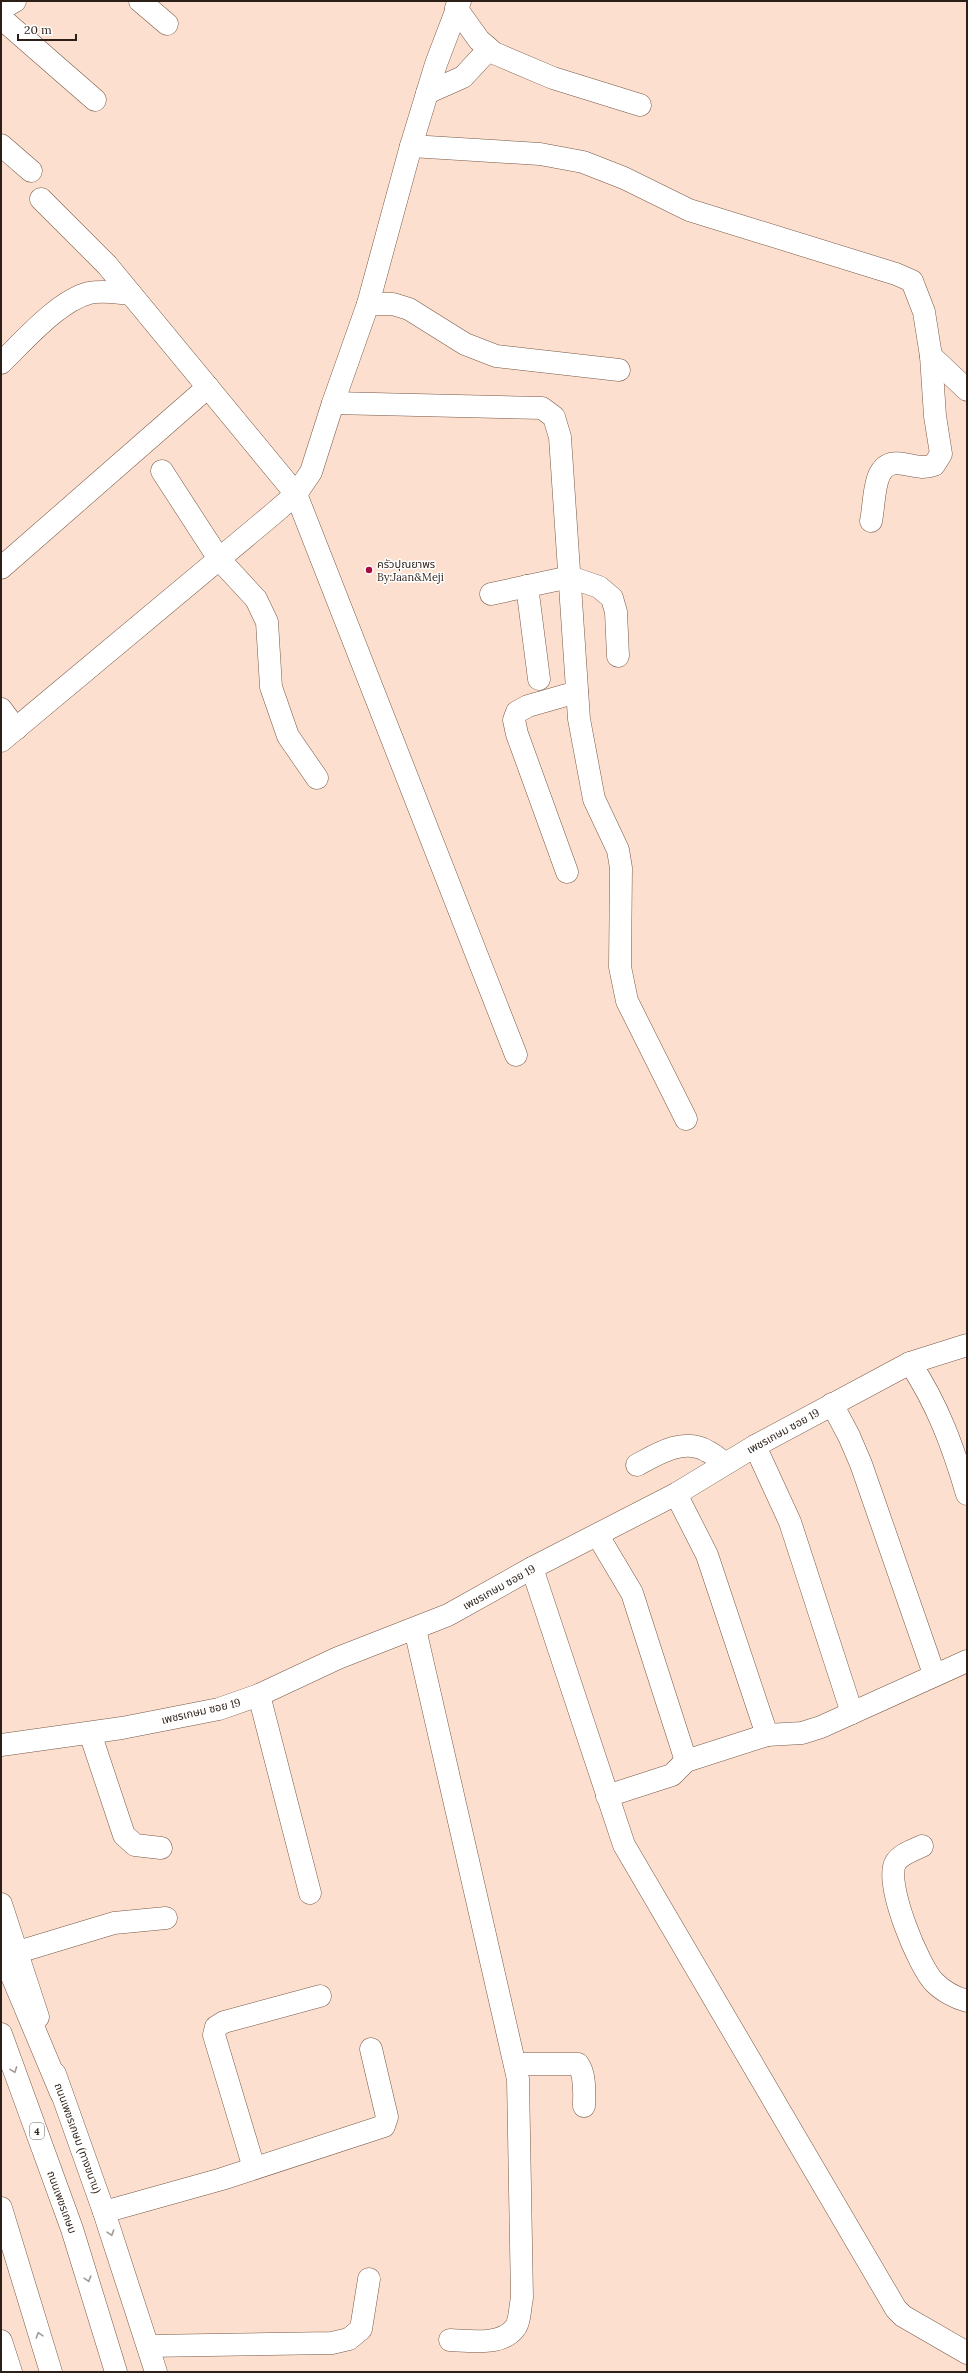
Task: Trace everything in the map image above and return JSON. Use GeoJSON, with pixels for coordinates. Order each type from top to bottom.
{"type":"FeatureCollection","features":[{"type":"Feature","properties":{"kind":"main road"},"geometry":{"type":"LineString","coordinates":[[140,1],[167,24]]}},
{"type":"Feature","properties":{"kind":"main road"},"geometry":{"type":"LineString","coordinates":[[458,4],[479,40],[494,53],[553,78],[640,105]]}},
{"type":"Feature","properties":{"kind":"main road"},"geometry":{"type":"LineString","coordinates":[[1,709],[8,735],[296,494],[311,472],[332,403],[368,304],[411,146],[427,93],[458,4]]}},
{"type":"Feature","properties":{"kind":"main road"},"geometry":{"type":"LineString","coordinates":[[7,6],[95,100]]}},
{"type":"Feature","properties":{"kind":"main road"},"geometry":{"type":"LineString","coordinates":[[427,93],[464,77],[489,49]]}},
{"type":"Feature","properties":{"kind":"main road"},"geometry":{"type":"LineString","coordinates":[[1,145],[31,172]]}},
{"type":"Feature","properties":{"kind":"main road"},"geometry":{"type":"LineString","coordinates":[[411,146],[540,154],[583,162],[624,178],[689,210],[896,274],[912,281],[918,293],[924,312],[931,356],[935,416],[941,454],[934,465],[925,468],[893,462],[884,466],[878,475],[871,521]]}},
{"type":"Feature","properties":{"kind":"main road"},"geometry":{"type":"LineString","coordinates":[[41,199],[108,265],[296,494],[516,1055]]}},
{"type":"Feature","properties":{"kind":"main road"},"geometry":{"type":"LineString","coordinates":[[1,363],[73,298],[89,293],[104,292],[132,294]]}},
{"type":"Feature","properties":{"kind":"main road"},"geometry":{"type":"LineString","coordinates":[[368,304],[393,304],[409,309],[465,344],[496,356],[619,370]]}},
{"type":"Feature","properties":{"kind":"main road"},"geometry":{"type":"LineString","coordinates":[[931,356],[967,390]]}},
{"type":"Feature","properties":{"kind":"main road"},"geometry":{"type":"LineString","coordinates":[[1,568],[208,387]]}},
{"type":"Feature","properties":{"kind":"main road"},"geometry":{"type":"LineString","coordinates":[[332,403],[542,408],[554,417],[560,437],[579,719],[594,800],[618,850],[622,868],[620,967],[627,1001],[686,1119]]}},
{"type":"Feature","properties":{"kind":"main road"},"geometry":{"type":"LineString","coordinates":[[162,471],[220,559],[256,599],[267,622],[271,688],[288,736],[317,778]]}},
{"type":"Feature","properties":{"kind":"main road"},"geometry":{"type":"LineString","coordinates":[[491,594],[570,577],[599,586],[612,598],[616,612],[618,656]]}},
{"type":"Feature","properties":{"kind":"main road"},"geometry":{"type":"LineString","coordinates":[[527,586],[539,679]]}},
{"type":"Feature","properties":{"kind":"main road"},"geometry":{"type":"LineString","coordinates":[[567,872],[517,734],[514,720],[517,712],[528,706],[577,692]]}},
{"type":"Feature","properties":{"kind":"main road","name":"เพชรเกษม ซอย 19"},"geometry":{"type":"LineString","coordinates":[[1,1745],[90,1733],[219,1709],[259,1695],[338,1658],[448,1615],[532,1568],[598,1536],[676,1494],[755,1446],[910,1363],[967,1345]]}},
{"type":"Feature","properties":{"kind":"main road"},"geometry":{"type":"LineString","coordinates":[[910,1363],[924,1383],[950,1438],[967,1494]]}},
{"type":"Feature","properties":{"kind":"main road"},"geometry":{"type":"LineString","coordinates":[[832,1404],[849,1436],[861,1464],[934,1674]]}},
{"type":"Feature","properties":{"kind":"main road"},"geometry":{"type":"LineString","coordinates":[[950,1438],[967,1451]]}},
{"type":"Feature","properties":{"kind":"main road"},"geometry":{"type":"LineString","coordinates":[[755,1446],[790,1522],[852,1713]]}},
{"type":"Feature","properties":{"kind":"main road"},"geometry":{"type":"LineString","coordinates":[[637,1465],[664,1450],[679,1447],[706,1450],[725,1464]]}},
{"type":"Feature","properties":{"kind":"main road"},"geometry":{"type":"LineString","coordinates":[[676,1494],[707,1555],[767,1735]]}},
{"type":"Feature","properties":{"kind":"main road"},"geometry":{"type":"LineString","coordinates":[[598,1536],[632,1593],[686,1761]]}},
{"type":"Feature","properties":{"kind":"main road"},"geometry":{"type":"LineString","coordinates":[[532,1568],[624,1845],[896,2308],[903,2316],[967,2353]]}},
{"type":"Feature","properties":{"kind":"main road"},"geometry":{"type":"LineString","coordinates":[[414,1629],[515,2064],[518,2085],[522,2298],[516,2327],[506,2337],[483,2341],[450,2340]]}},
{"type":"Feature","properties":{"kind":"main road"},"geometry":{"type":"LineString","coordinates":[[607,1796],[672,1775],[686,1761],[767,1735],[802,1734],[852,1713],[934,1674],[967,1661]]}},
{"type":"Feature","properties":{"kind":"main road"},"geometry":{"type":"LineString","coordinates":[[259,1695],[310,1893]]}},
{"type":"Feature","properties":{"kind":"main road"},"geometry":{"type":"LineString","coordinates":[[90,1733],[124,1835],[135,1846],[161,1848]]}},
{"type":"Feature","properties":{"kind":"main road"},"geometry":{"type":"LineString","coordinates":[[922,1846],[896,1861],[893,1870],[894,1887],[912,1946],[922,1966],[935,1984],[958,1998],[967,2001]]}},
{"type":"Feature","properties":{"kind":"main road"},"geometry":{"type":"LineString","coordinates":[[1,1904],[10,1951],[114,1923],[166,1918]]}},
{"type":"Feature","properties":{"kind":"main road","name":"ถนนเพชรเกษม (ทางขนาน)"},"geometry":{"type":"LineString","coordinates":[[10,1951],[104,2212],[156,2372]]}},
{"type":"Feature","properties":{"kind":"main road"},"geometry":{"type":"LineString","coordinates":[[254,2168],[214,2035],[216,2027],[224,2022],[320,1996]]}},
{"type":"Feature","properties":{"kind":"main road","name":"ถนนเพชรเกษม"},"geometry":{"type":"LineString","coordinates":[[1,2034],[72,2229],[116,2372]]}},
{"type":"Feature","properties":{"kind":"main road"},"geometry":{"type":"LineString","coordinates":[[104,2212],[254,2168],[384,2126],[387,2117],[371,2049]]}},
{"type":"Feature","properties":{"kind":"main road"},"geometry":{"type":"LineString","coordinates":[[515,2064],[578,2064],[583,2078],[584,2106]]}},
{"type":"Feature","properties":{"kind":"main road"},"geometry":{"type":"LineString","coordinates":[[1,2208],[51,2372]]}},
{"type":"Feature","properties":{"kind":"main road"},"geometry":{"type":"LineString","coordinates":[[148,2346],[332,2343],[349,2339],[361,2329],[369,2279]]}},
{"type":"Feature","properties":{"kind":"main road"},"geometry":{"type":"LineString","coordinates":[[1,2341],[11,2372]]}},
{"type":"Feature","properties":{"kind":"place","name":"ครัวปุณยาพร By:Jaan&Meji"},"geometry":{"type":"Point","coordinates":[369,570]}}]}
